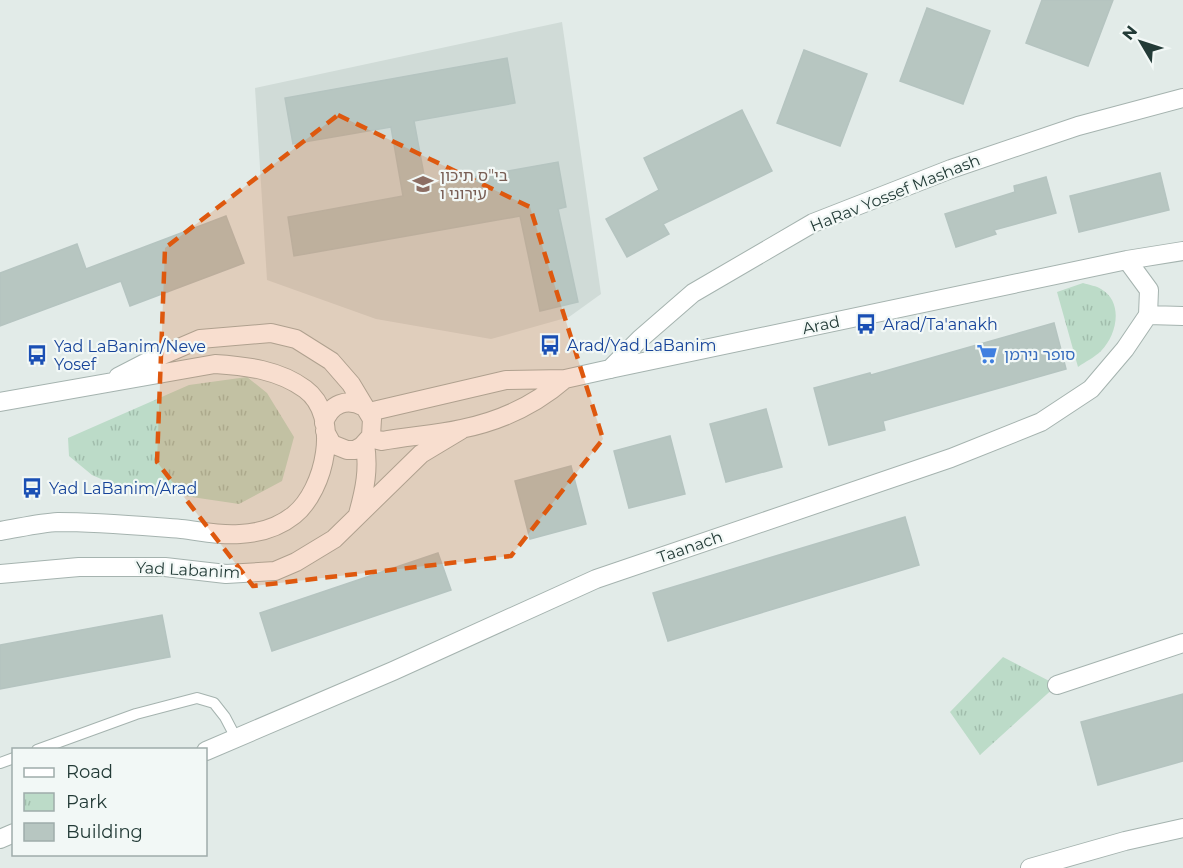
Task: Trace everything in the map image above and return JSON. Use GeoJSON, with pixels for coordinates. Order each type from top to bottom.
{"type":"FeatureCollection","features":[{"type":"Feature","properties":{"kind":"street","name":"HaRav Yossef Mashash"},"geometry":{"type":"LineString","coordinates":[[610,369],[693,293],[813,224],[856,205],[1078,126],[1183,98]]}},
{"type":"Feature","properties":{"kind":"street","name":"Arad"},"geometry":{"type":"LineString","coordinates":[[366,410],[506,380],[565,380],[1127,260],[1183,251]]}},
{"type":"Feature","properties":{"kind":"street"},"geometry":{"type":"LineString","coordinates":[[1127,260],[1149,290],[1148,315],[1183,316]]}},
{"type":"Feature","properties":{"kind":"street","name":"Taanach"},"geometry":{"type":"LineString","coordinates":[[207,751],[596,579],[951,458],[1041,422],[1091,388],[1125,349],[1148,315]]}},
{"type":"Feature","properties":{"kind":"street","name":"Yad Labanim"},"geometry":{"type":"LineString","coordinates":[[0,574],[79,567],[165,567],[226,574],[275,571],[326,545],[358,514],[368,470],[367,441],[373,426],[351,384],[331,361],[296,339],[271,333],[200,339],[151,360],[103,385]]}},
{"type":"Feature","properties":{"kind":"street","name":"Yad Labanim"},"geometry":{"type":"LineString","coordinates":[[0,402],[215,364],[242,366],[272,372],[307,390],[321,410],[327,438],[339,449],[355,450],[367,441]]}},
{"type":"Feature","properties":{"kind":"street","name":"Arad"},"geometry":{"type":"LineString","coordinates":[[367,441],[460,430],[498,419],[530,406],[565,380]]}},
{"type":"Feature","properties":{"kind":"street"},"geometry":{"type":"LineString","coordinates":[[324,427],[330,410],[343,402],[351,402],[366,410]]}},
{"type":"Feature","properties":{"kind":"street","name":"Yad Labanim"},"geometry":{"type":"LineString","coordinates":[[0,531],[57,522],[240,535],[272,528],[294,515],[306,503],[319,478],[326,458],[324,427]]}},
{"type":"Feature","properties":{"kind":"street"},"geometry":{"type":"LineString","coordinates":[[358,514],[402,475],[421,454],[460,430]]}},
{"type":"Feature","properties":{"kind":"street"},"geometry":{"type":"LineString","coordinates":[[1057,685],[1183,643]]}},
{"type":"Feature","properties":{"kind":"street"},"geometry":{"type":"LineString","coordinates":[[1030,868],[1125,841],[1183,828]]}},
{"type":"Feature","properties":{"kind":"lane"},"geometry":{"type":"LineString","coordinates":[[42,748],[136,714],[197,698],[214,703],[225,717],[236,738]]}},
{"type":"Feature","properties":{"kind":"highlighted area"},"geometry":{"type":"Polygon","coordinates":[[[338,115],[530,207],[603,439],[511,556],[253,586],[157,462],[165,248],[338,115]]]}},
{"type":"Feature","properties":{"kind":"shaded area","name":"בי\"ס תיכון עירוני ו"},"geometry":{"type":"Polygon","coordinates":[[[562,22],[601,294],[569,317],[491,339],[376,319],[267,280],[255,88],[562,22]]]}},
{"type":"Feature","properties":{"kind":"green space"},"geometry":{"type":"Polygon","coordinates":[[[1083,283],[1099,288],[1108,295],[1113,302],[1116,319],[1107,344],[1099,353],[1078,367],[1057,292],[1083,283]]]}},
{"type":"Feature","properties":{"kind":"green space"},"geometry":{"type":"Polygon","coordinates":[[[247,377],[267,393],[294,437],[282,481],[239,504],[117,486],[92,475],[69,456],[68,438],[189,385],[247,377]]]}},
{"type":"Feature","properties":{"kind":"green space"},"geometry":{"type":"Polygon","coordinates":[[[1003,657],[1057,685],[980,755],[950,712],[1003,657]]]}},
{"type":"Feature","properties":{"kind":"building"},"geometry":{"type":"Polygon","coordinates":[[[1042,0],[1113,0],[1088,66],[1026,43],[1042,0]]]}},
{"type":"Feature","properties":{"kind":"building"},"geometry":{"type":"Polygon","coordinates":[[[927,8],[990,31],[963,104],[900,81],[927,8]]]}},
{"type":"Feature","properties":{"kind":"building"},"geometry":{"type":"Polygon","coordinates":[[[804,50],[867,74],[840,146],[777,123],[804,50]]]}},
{"type":"Feature","properties":{"kind":"building"},"geometry":{"type":"Polygon","coordinates":[[[507,58],[515,103],[414,121],[426,186],[558,162],[566,207],[558,209],[578,302],[540,311],[520,216],[294,256],[288,217],[403,196],[391,127],[293,144],[285,98],[507,58]]]}},
{"type":"Feature","properties":{"kind":"building"},"geometry":{"type":"Polygon","coordinates":[[[742,110],[772,171],[663,224],[669,234],[627,257],[606,219],[659,190],[644,158],[742,110]]]}},
{"type":"Feature","properties":{"kind":"building"},"geometry":{"type":"Polygon","coordinates":[[[1160,173],[1169,210],[1079,232],[1070,196],[1160,173]]]}},
{"type":"Feature","properties":{"kind":"building"},"geometry":{"type":"Polygon","coordinates":[[[1046,177],[1056,213],[994,230],[996,234],[956,247],[945,214],[1015,192],[1014,186],[1046,177]]]}},
{"type":"Feature","properties":{"kind":"building"},"geometry":{"type":"Polygon","coordinates":[[[226,216],[244,263],[130,306],[121,281],[0,326],[0,273],[77,244],[86,269],[226,216]]]}},
{"type":"Feature","properties":{"kind":"building"},"geometry":{"type":"Polygon","coordinates":[[[1054,323],[1066,369],[883,421],[885,430],[829,445],[814,388],[870,373],[871,375],[1054,323]]]}},
{"type":"Feature","properties":{"kind":"building"},"geometry":{"type":"Polygon","coordinates":[[[766,409],[782,467],[726,482],[710,424],[766,409]]]}},
{"type":"Feature","properties":{"kind":"building"},"geometry":{"type":"Polygon","coordinates":[[[670,436],[685,494],[629,508],[614,451],[670,436]]]}},
{"type":"Feature","properties":{"kind":"building"},"geometry":{"type":"Polygon","coordinates":[[[571,466],[586,524],[530,539],[515,481],[571,466]]]}},
{"type":"Feature","properties":{"kind":"building"},"geometry":{"type":"Polygon","coordinates":[[[905,517],[919,565],[668,641],[653,593],[905,517]]]}},
{"type":"Feature","properties":{"kind":"building"},"geometry":{"type":"Polygon","coordinates":[[[438,553],[451,590],[272,651],[260,613],[438,553]]]}},
{"type":"Feature","properties":{"kind":"building"},"geometry":{"type":"Polygon","coordinates":[[[162,615],[170,657],[0,689],[0,645],[162,615]]]}},
{"type":"Feature","properties":{"kind":"building"},"geometry":{"type":"Polygon","coordinates":[[[1183,694],[1183,761],[1098,785],[1081,722],[1183,694]]]}},
{"type":"Feature","properties":{"kind":"place","name":"בי\"ס תיכון עירוני ו"},"geometry":{"type":"Point","coordinates":[423,184]}},
{"type":"Feature","properties":{"kind":"place","name":"Arad/Ta'anakh"},"geometry":{"type":"Point","coordinates":[866,324]}},
{"type":"Feature","properties":{"kind":"place","name":"Arad/Yad LaBanim"},"geometry":{"type":"Point","coordinates":[550,345]}},
{"type":"Feature","properties":{"kind":"place","name":"סופר נירמן"},"geometry":{"type":"Point","coordinates":[987,354]}},
{"type":"Feature","properties":{"kind":"place","name":"Yad LaBanim/Neve Yosef"},"geometry":{"type":"Point","coordinates":[37,355]}},
{"type":"Feature","properties":{"kind":"place","name":"Yad LaBanim/Arad"},"geometry":{"type":"Point","coordinates":[32,488]}}]}
